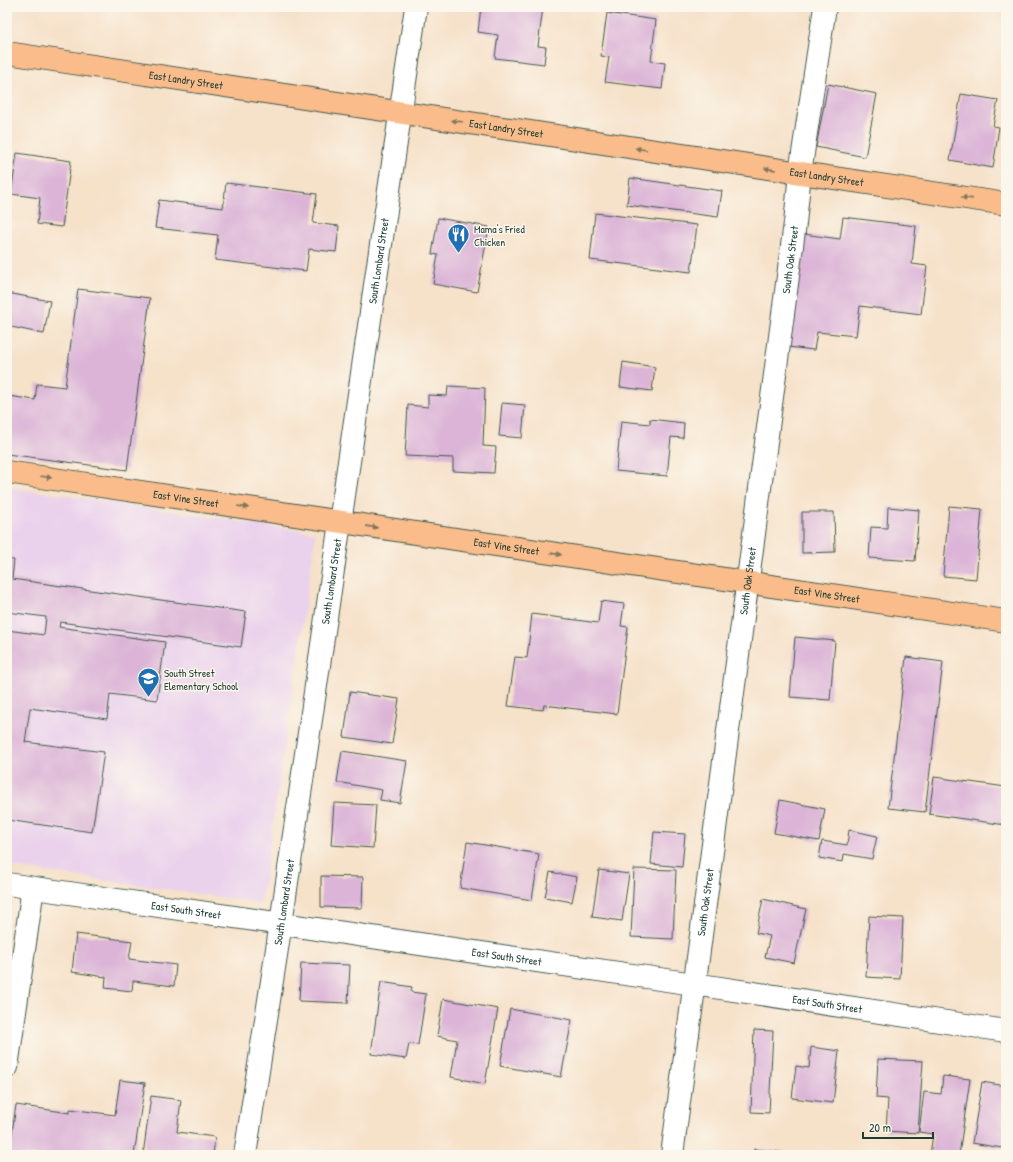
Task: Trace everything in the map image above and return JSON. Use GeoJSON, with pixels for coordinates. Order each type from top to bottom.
{"type":"FeatureCollection","features":[{"type":"Feature","properties":{"kind":"highway","name":"East Landry Street"},"geometry":{"type":"LineString","coordinates":[[7,53],[1006,204]]}},
{"type":"Feature","properties":{"kind":"highway","name":"East Vine Street"},"geometry":{"type":"LineString","coordinates":[[7,472],[1006,621]]}},
{"type":"Feature","properties":{"kind":"street","name":"South Lombard Street"},"geometry":{"type":"LineString","coordinates":[[245,1155],[281,924],[416,7]]}},
{"type":"Feature","properties":{"kind":"street","name":"South Oak Street"},"geometry":{"type":"LineString","coordinates":[[672,1155],[795,223],[800,173],[825,7]]}},
{"type":"Feature","properties":{"kind":"street","name":"East South Street"},"geometry":{"type":"LineString","coordinates":[[7,884],[1006,1031]]}},
{"type":"Feature","properties":{"kind":"street"},"geometry":{"type":"LineString","coordinates":[[7,1068],[33,888]]}},
{"type":"Feature","properties":{"kind":"shaded area","name":"South Street Elementary School"},"geometry":{"type":"Polygon","coordinates":[[[7,487],[316,533],[261,903],[7,866],[7,487]]]}},
{"type":"Feature","properties":{"kind":"building"},"geometry":{"type":"Polygon","coordinates":[[[481,7],[543,7],[538,46],[546,47],[544,64],[495,58],[498,35],[478,32],[481,7]]]}},
{"type":"Feature","properties":{"kind":"building"},"geometry":{"type":"Polygon","coordinates":[[[607,13],[656,20],[651,61],[665,63],[662,89],[605,82],[609,57],[601,56],[607,13]]]}},
{"type":"Feature","properties":{"kind":"building"},"geometry":{"type":"Polygon","coordinates":[[[828,84],[877,94],[865,157],[816,147],[828,84]]]}},
{"type":"Feature","properties":{"kind":"building"},"geometry":{"type":"Polygon","coordinates":[[[961,94],[998,100],[993,126],[999,127],[993,168],[950,160],[961,94]]]}},
{"type":"Feature","properties":{"kind":"building"},"geometry":{"type":"Polygon","coordinates":[[[17,153],[71,161],[62,227],[37,224],[40,198],[11,194],[17,153]]]}},
{"type":"Feature","properties":{"kind":"building"},"geometry":{"type":"Polygon","coordinates":[[[630,178],[722,191],[718,217],[627,205],[630,178]]]}},
{"type":"Feature","properties":{"kind":"building"},"geometry":{"type":"Polygon","coordinates":[[[226,183],[317,194],[313,223],[339,226],[336,252],[309,249],[306,271],[215,260],[218,235],[155,228],[159,200],[223,208],[226,183]]]}},
{"type":"Feature","properties":{"kind":"building"},"geometry":{"type":"Polygon","coordinates":[[[595,213],[697,225],[691,272],[590,260],[595,213]]]}},
{"type":"Feature","properties":{"kind":"building"},"geometry":{"type":"Polygon","coordinates":[[[843,217],[916,226],[912,264],[927,266],[921,314],[860,306],[856,336],[817,332],[814,350],[788,347],[803,234],[840,239],[843,217]]]}},
{"type":"Feature","properties":{"kind":"building","name":"Mama's Fried Chicken"},"geometry":{"type":"Polygon","coordinates":[[[438,218],[489,227],[477,292],[433,284],[438,255],[432,254],[438,218]]]}},
{"type":"Feature","properties":{"kind":"building"},"geometry":{"type":"Polygon","coordinates":[[[78,289],[150,298],[127,470],[7,454],[7,409],[9,396],[35,400],[37,384],[65,387],[78,289]]]}},
{"type":"Feature","properties":{"kind":"building"},"geometry":{"type":"Polygon","coordinates":[[[7,293],[50,301],[44,334],[7,326],[7,293]]]}},
{"type":"Feature","properties":{"kind":"building"},"geometry":{"type":"Polygon","coordinates":[[[623,362],[655,367],[652,391],[620,387],[623,362]]]}},
{"type":"Feature","properties":{"kind":"building"},"geometry":{"type":"Polygon","coordinates":[[[448,386],[485,388],[483,446],[496,447],[494,473],[453,471],[453,458],[405,456],[408,405],[428,407],[428,395],[447,396],[448,386]]]}},
{"type":"Feature","properties":{"kind":"building"},"geometry":{"type":"Polygon","coordinates":[[[502,403],[525,405],[522,438],[499,436],[502,403]]]}},
{"type":"Feature","properties":{"kind":"building"},"geometry":{"type":"Polygon","coordinates":[[[650,419],[684,423],[683,438],[671,437],[667,476],[616,471],[621,421],[650,424],[650,419]]]}},
{"type":"Feature","properties":{"kind":"building"},"geometry":{"type":"Polygon","coordinates":[[[949,506],[982,509],[976,579],[943,576],[949,506]]]}},
{"type":"Feature","properties":{"kind":"building"},"geometry":{"type":"Polygon","coordinates":[[[888,507],[919,510],[915,561],[869,558],[871,527],[887,528],[888,507]]]}},
{"type":"Feature","properties":{"kind":"building"},"geometry":{"type":"Polygon","coordinates":[[[802,512],[834,512],[835,552],[802,553],[802,512]]]}},
{"type":"Feature","properties":{"kind":"building"},"geometry":{"type":"Polygon","coordinates":[[[7,559],[14,560],[12,579],[246,612],[241,647],[60,622],[59,627],[165,642],[157,700],[110,694],[107,719],[30,708],[25,742],[104,752],[92,832],[7,820],[7,630],[44,635],[46,617],[7,612],[7,559]]]}},
{"type":"Feature","properties":{"kind":"building"},"geometry":{"type":"Polygon","coordinates":[[[601,601],[624,604],[621,626],[628,627],[617,714],[544,705],[543,710],[508,706],[515,657],[527,658],[532,614],[598,623],[601,601]]]}},
{"type":"Feature","properties":{"kind":"building"},"geometry":{"type":"Polygon","coordinates":[[[795,637],[835,641],[830,700],[790,697],[795,637]]]}},
{"type":"Feature","properties":{"kind":"building"},"geometry":{"type":"Polygon","coordinates":[[[906,657],[943,662],[925,812],[888,808],[906,657]]]}},
{"type":"Feature","properties":{"kind":"building"},"geometry":{"type":"Polygon","coordinates":[[[350,692],[399,699],[392,744],[344,737],[350,692]]]}},
{"type":"Feature","properties":{"kind":"building"},"geometry":{"type":"Polygon","coordinates":[[[342,751],[407,761],[400,803],[380,800],[382,790],[337,782],[342,751]]]}},
{"type":"Feature","properties":{"kind":"building"},"geometry":{"type":"Polygon","coordinates":[[[934,777],[1006,787],[1006,825],[929,814],[934,777]]]}},
{"type":"Feature","properties":{"kind":"building"},"geometry":{"type":"Polygon","coordinates":[[[780,800],[825,809],[819,841],[774,833],[780,800]]]}},
{"type":"Feature","properties":{"kind":"building"},"geometry":{"type":"Polygon","coordinates":[[[334,803],[376,805],[373,848],[331,845],[334,803]]]}},
{"type":"Feature","properties":{"kind":"building"},"geometry":{"type":"Polygon","coordinates":[[[849,830],[877,836],[872,859],[844,854],[843,862],[819,858],[822,841],[847,845],[849,830]]]}},
{"type":"Feature","properties":{"kind":"building"},"geometry":{"type":"Polygon","coordinates":[[[654,832],[685,834],[682,867],[651,864],[654,832]]]}},
{"type":"Feature","properties":{"kind":"building"},"geometry":{"type":"Polygon","coordinates":[[[467,842],[539,854],[532,900],[460,888],[467,842]]]}},
{"type":"Feature","properties":{"kind":"building"},"geometry":{"type":"Polygon","coordinates":[[[634,869],[676,870],[673,939],[631,937],[634,869]]]}},
{"type":"Feature","properties":{"kind":"building"},"geometry":{"type":"Polygon","coordinates":[[[599,870],[629,874],[622,921],[592,917],[599,870]]]}},
{"type":"Feature","properties":{"kind":"building"},"geometry":{"type":"Polygon","coordinates":[[[550,872],[577,877],[572,902],[545,897],[550,872]]]}},
{"type":"Feature","properties":{"kind":"building"},"geometry":{"type":"Polygon","coordinates":[[[321,876],[363,877],[362,908],[321,907],[321,876]]]}},
{"type":"Feature","properties":{"kind":"building"},"geometry":{"type":"Polygon","coordinates":[[[763,899],[806,909],[794,963],[765,957],[770,936],[756,933],[763,899]]]}},
{"type":"Feature","properties":{"kind":"building"},"geometry":{"type":"Polygon","coordinates":[[[869,916],[903,918],[900,979],[866,977],[869,916]]]}},
{"type":"Feature","properties":{"kind":"building"},"geometry":{"type":"Polygon","coordinates":[[[76,934],[132,941],[129,959],[176,965],[174,986],[133,981],[132,991],[105,988],[106,977],[72,972],[76,934]]]}},
{"type":"Feature","properties":{"kind":"building"},"geometry":{"type":"Polygon","coordinates":[[[301,963],[350,965],[348,1003],[299,1001],[301,963]]]}},
{"type":"Feature","properties":{"kind":"building"},"geometry":{"type":"Polygon","coordinates":[[[381,982],[412,987],[411,992],[426,994],[418,1045],[409,1044],[406,1059],[371,1054],[381,982]]]}},
{"type":"Feature","properties":{"kind":"building"},"geometry":{"type":"Polygon","coordinates":[[[443,999],[498,1009],[485,1084],[451,1077],[457,1040],[437,1036],[443,999]]]}},
{"type":"Feature","properties":{"kind":"building"},"geometry":{"type":"Polygon","coordinates":[[[510,1009],[572,1020],[561,1077],[500,1066],[510,1009]]]}},
{"type":"Feature","properties":{"kind":"building"},"geometry":{"type":"Polygon","coordinates":[[[754,1030],[773,1031],[769,1113],[751,1112],[754,1030]]]}},
{"type":"Feature","properties":{"kind":"building"},"geometry":{"type":"Polygon","coordinates":[[[811,1047],[839,1051],[833,1103],[792,1098],[796,1066],[809,1068],[811,1047]]]}},
{"type":"Feature","properties":{"kind":"building"},"geometry":{"type":"Polygon","coordinates":[[[878,1059],[923,1061],[918,1133],[886,1131],[888,1099],[876,1098],[878,1059]]]}},
{"type":"Feature","properties":{"kind":"building"},"geometry":{"type":"Polygon","coordinates":[[[943,1076],[970,1079],[959,1155],[930,1155],[933,1134],[919,1132],[924,1092],[941,1094],[943,1076]]]}},
{"type":"Feature","properties":{"kind":"building"},"geometry":{"type":"Polygon","coordinates":[[[120,1080],[145,1083],[134,1155],[9,1155],[16,1105],[70,1113],[70,1109],[115,1115],[120,1080]]]}},
{"type":"Feature","properties":{"kind":"building"},"geometry":{"type":"Polygon","coordinates":[[[982,1082],[1006,1086],[1006,1122],[1002,1148],[972,1143],[982,1082]]]}},
{"type":"Feature","properties":{"kind":"building"},"geometry":{"type":"Polygon","coordinates":[[[151,1096],[181,1100],[177,1132],[215,1137],[213,1155],[143,1155],[151,1096]]]}},
{"type":"Feature","properties":{"kind":"building"},"geometry":{"type":"Polygon","coordinates":[[[754,1149],[788,1153],[787,1155],[753,1155],[754,1149]]]}},
{"type":"Feature","properties":{"kind":"building"},"geometry":{"type":"Polygon","coordinates":[[[443,1152],[458,1154],[458,1155],[443,1155],[443,1152]]]}},
{"type":"Feature","properties":{"kind":"building"},"geometry":{"type":"Polygon","coordinates":[[[336,1153],[336,1155],[322,1155],[322,1154],[336,1153]]]}},
{"type":"Feature","properties":{"kind":"place","name":"Mama's Fried Chicken"},"geometry":{"type":"Point","coordinates":[459,254]}},
{"type":"Feature","properties":{"kind":"place","name":"South Street Elementary School"},"geometry":{"type":"Point","coordinates":[149,698]}}]}
